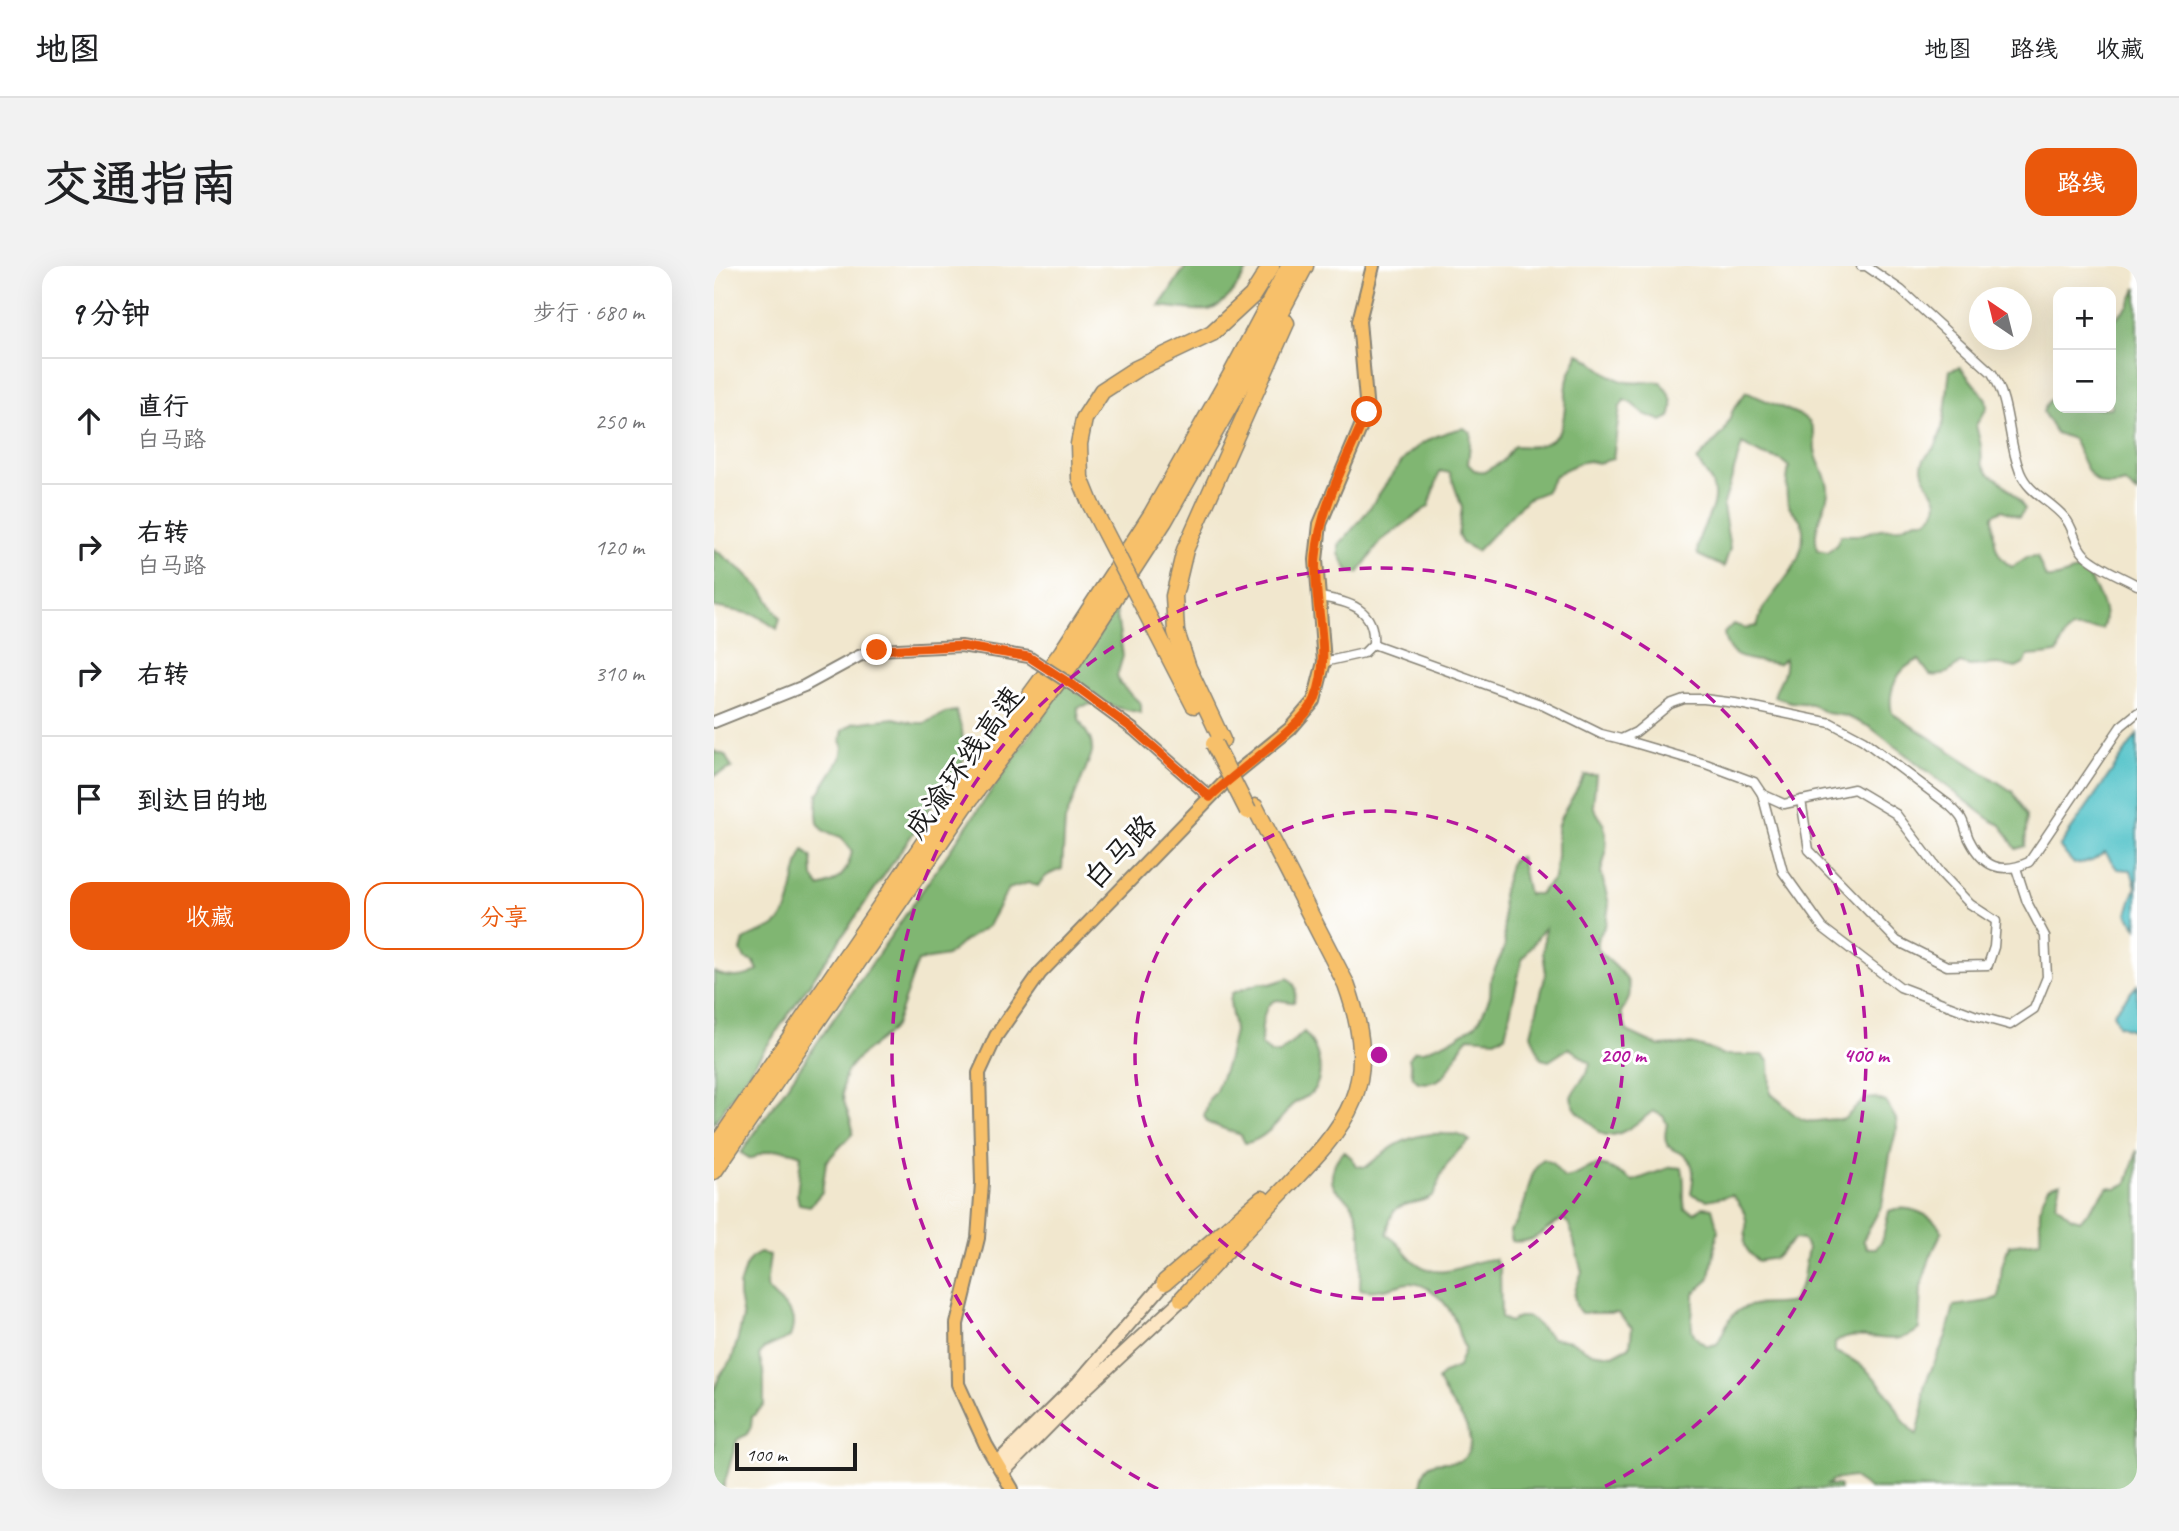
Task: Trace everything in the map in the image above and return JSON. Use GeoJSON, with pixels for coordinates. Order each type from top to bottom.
{"type":"FeatureCollection","features":[{"type":"Feature","properties":{"kind":"highway"},"geometry":{"type":"LineString","coordinates":[[1165,1282],[1258,1203],[1306,1156],[1326,1132],[1345,1102],[1352,1073],[1353,1051],[1349,1016],[1338,987],[1218,742],[1157,633],[1091,505],[1080,478],[1079,444],[1084,419],[1102,391],[1136,369],[1212,333],[1252,296],[1271,266]]}},
{"type":"Feature","properties":{"kind":"highway","name":"成渝环线高速"},"geometry":{"type":"LineString","coordinates":[[714,1149],[954,799],[1062,652],[1144,525],[1231,375],[1289,266]]}},
{"type":"Feature","properties":{"kind":"highway","name":"成渝环线高速"},"geometry":{"type":"LineString","coordinates":[[714,1171],[964,807],[1074,660],[1164,521],[1244,382],[1305,266]]}},
{"type":"Feature","properties":{"kind":"highway"},"geometry":{"type":"LineString","coordinates":[[1218,742],[1176,632],[1174,596],[1185,550],[1311,266]]}},
{"type":"Feature","properties":{"kind":"highway"},"geometry":{"type":"LineString","coordinates":[[1182,1299],[1332,1138],[1353,1104],[1361,1075],[1362,1046],[1357,1014],[1346,984],[1252,809]]}},
{"type":"Feature","properties":{"kind":"main road","name":"白马路"},"geometry":{"type":"LineString","coordinates":[[1012,1489],[986,1445],[958,1384],[957,1324],[978,1238],[982,1183],[979,1073],[996,1035],[1040,973],[1226,781],[1290,729],[1314,701],[1324,662],[1315,559],[1320,524],[1367,412],[1359,321],[1373,266]]}},
{"type":"Feature","properties":{"kind":"main road"},"geometry":{"type":"LineString","coordinates":[[1000,1468],[1165,1282]]}},
{"type":"Feature","properties":{"kind":"main road"},"geometry":{"type":"LineString","coordinates":[[1000,1468],[1182,1299]]}},
{"type":"Feature","properties":{"kind":"street"},"geometry":{"type":"LineString","coordinates":[[1861,266],[1866,266],[1900,290],[1992,373],[2002,389],[2020,471],[2029,488],[2064,517],[2073,530],[2077,546],[2085,556],[2137,585]]}},
{"type":"Feature","properties":{"kind":"street"},"geometry":{"type":"LineString","coordinates":[[1319,597],[1341,600],[1357,606],[1368,618],[1374,632],[1373,644],[1364,653],[1324,662]]}},
{"type":"Feature","properties":{"kind":"street"},"geometry":{"type":"LineString","coordinates":[[1373,644],[1540,704],[1601,734],[1706,764],[1754,782],[1762,794],[1783,872],[1823,928],[1900,987],[1974,1016],[2010,1025],[2034,1009],[2047,977],[2045,936],[2027,902],[2016,868]]}},
{"type":"Feature","properties":{"kind":"street"},"geometry":{"type":"LineString","coordinates":[[714,722],[804,687],[859,656],[877,650],[961,646],[1029,657],[1134,730],[1210,797]]}},
{"type":"Feature","properties":{"kind":"street"},"geometry":{"type":"LineString","coordinates":[[1621,739],[1636,732],[1670,704],[1684,699],[1735,703],[1831,723],[1863,740],[1949,805],[1961,818],[1969,839],[1987,863],[2000,869],[2016,868],[2029,862],[2120,726],[2137,713]]}},
{"type":"Feature","properties":{"kind":"street"},"geometry":{"type":"LineString","coordinates":[[1762,794],[1784,804],[1801,800],[1854,789],[1896,814],[1955,888],[1970,904],[1996,921],[1994,947],[1988,965],[1947,966],[1897,941],[1809,850],[1801,800]]}},
{"type":"Feature","properties":{"kind":"green space"},"geometry":{"type":"Polygon","coordinates":[[[1187,266],[1250,266],[1233,292],[1216,308],[1198,310],[1159,306],[1187,266]]]}},
{"type":"Feature","properties":{"kind":"green space"},"geometry":{"type":"Polygon","coordinates":[[[2137,287],[2137,493],[2125,483],[2103,484],[2096,480],[2085,466],[2073,439],[2056,433],[2043,412],[2053,398],[2053,413],[2116,413],[2116,318],[2129,305],[2137,287]]]}},
{"type":"Feature","properties":{"kind":"green space"},"geometry":{"type":"Polygon","coordinates":[[[1578,353],[1620,380],[1661,382],[1671,399],[1670,417],[1662,421],[1644,414],[1624,400],[1620,407],[1613,459],[1598,463],[1579,463],[1555,476],[1545,492],[1527,499],[1477,551],[1462,543],[1458,535],[1462,508],[1450,473],[1440,471],[1429,506],[1382,540],[1358,573],[1349,572],[1339,554],[1339,545],[1399,466],[1418,446],[1445,433],[1464,428],[1471,433],[1468,464],[1474,470],[1484,472],[1503,461],[1514,446],[1536,446],[1555,437],[1563,422],[1568,380],[1578,353]]]}},
{"type":"Feature","properties":{"kind":"green space"},"geometry":{"type":"Polygon","coordinates":[[[1960,367],[1986,399],[1987,408],[1976,425],[1982,464],[1989,474],[2012,492],[2025,509],[2019,517],[2002,510],[1993,515],[1997,551],[2012,567],[2027,557],[2037,556],[2046,578],[2086,570],[2105,615],[2102,629],[2072,629],[2065,635],[2058,652],[2028,656],[2024,664],[2016,668],[1997,664],[1970,666],[1960,663],[1946,673],[1935,676],[1930,675],[1919,660],[1905,668],[1895,681],[1891,697],[1892,713],[2013,792],[2027,816],[2025,846],[2016,849],[2001,825],[1992,821],[1870,727],[1846,716],[1826,713],[1811,704],[1774,697],[1785,670],[1785,659],[1778,664],[1751,660],[1730,650],[1724,633],[1733,624],[1745,628],[1757,626],[1764,608],[1796,563],[1800,553],[1803,527],[1787,500],[1789,467],[1781,460],[1762,455],[1742,444],[1723,507],[1730,548],[1724,567],[1698,555],[1699,537],[1711,512],[1714,494],[1711,481],[1697,460],[1724,432],[1733,410],[1746,392],[1802,416],[1812,426],[1816,455],[1828,486],[1827,499],[1816,534],[1818,550],[1827,552],[1836,545],[1841,535],[1860,535],[1880,529],[1899,528],[1916,520],[1927,520],[1937,506],[1924,476],[1922,464],[1940,436],[1950,370],[1960,367]]]}},
{"type":"Feature","properties":{"kind":"green space"},"geometry":{"type":"Polygon","coordinates":[[[714,549],[743,571],[763,591],[780,618],[777,629],[756,615],[714,607],[714,549]]]}},
{"type":"Feature","properties":{"kind":"green space"},"geometry":{"type":"Polygon","coordinates":[[[1116,610],[1123,656],[1117,676],[1120,684],[1141,704],[1141,713],[1097,703],[1078,707],[1092,753],[1065,821],[1062,869],[1048,875],[1038,886],[1028,883],[1008,889],[988,926],[947,956],[918,961],[895,1026],[860,1056],[847,1072],[843,1095],[853,1133],[826,1162],[822,1192],[810,1206],[799,1204],[797,1194],[801,1155],[775,1150],[751,1159],[741,1153],[1116,610]]]}},
{"type":"Feature","properties":{"kind":"green space"},"geometry":{"type":"Polygon","coordinates":[[[956,711],[962,730],[964,759],[714,1123],[714,972],[736,977],[758,970],[754,962],[745,959],[741,951],[744,940],[771,928],[781,919],[790,901],[804,850],[812,858],[813,877],[819,887],[838,879],[848,865],[852,851],[841,837],[824,831],[818,823],[817,813],[818,794],[841,758],[843,730],[854,723],[894,718],[925,723],[945,713],[956,711]]]}},
{"type":"Feature","properties":{"kind":"green space"},"geometry":{"type":"Polygon","coordinates":[[[714,751],[725,755],[732,768],[714,776],[714,751]]]}},
{"type":"Feature","properties":{"kind":"green space"},"geometry":{"type":"Polygon","coordinates":[[[1585,775],[1596,775],[1593,806],[1606,833],[1606,853],[1601,872],[1609,904],[1606,924],[1597,940],[1597,949],[1625,976],[1629,984],[1628,1001],[1621,1012],[1627,1031],[1659,1046],[1692,1044],[1721,1055],[1763,1055],[1769,1062],[1770,1094],[1802,1119],[1843,1120],[1865,1099],[1875,1098],[1886,1102],[1896,1119],[1897,1128],[1882,1205],[1863,1240],[1867,1248],[1876,1248],[1882,1241],[1889,1211],[1896,1209],[1926,1215],[1942,1231],[1921,1287],[1919,1329],[1899,1338],[1845,1338],[1835,1343],[1835,1352],[1860,1365],[1874,1377],[1905,1423],[1917,1435],[1924,1405],[1925,1384],[1946,1336],[1954,1306],[1999,1297],[2002,1266],[2009,1245],[2040,1241],[2040,1207],[2050,1186],[2061,1183],[2056,1204],[2071,1217],[2081,1220],[2108,1187],[2117,1188],[2127,1183],[2137,1150],[2137,1489],[1870,1489],[1852,1477],[1833,1480],[1827,1485],[1839,1485],[1840,1489],[1421,1489],[1423,1475],[1428,1466],[1457,1462],[1468,1452],[1470,1442],[1465,1423],[1441,1388],[1438,1379],[1458,1367],[1465,1348],[1447,1307],[1427,1288],[1411,1283],[1376,1290],[1360,1289],[1360,1226],[1353,1206],[1335,1188],[1332,1181],[1335,1164],[1344,1151],[1356,1166],[1366,1167],[1393,1147],[1422,1135],[1455,1134],[1470,1141],[1447,1165],[1433,1195],[1426,1200],[1399,1207],[1393,1212],[1387,1235],[1415,1262],[1436,1271],[1495,1259],[1500,1270],[1501,1318],[1510,1322],[1518,1317],[1529,1317],[1552,1338],[1571,1341],[1590,1352],[1613,1355],[1630,1346],[1632,1328],[1618,1313],[1581,1313],[1577,1308],[1574,1298],[1582,1272],[1569,1224],[1563,1219],[1527,1241],[1512,1241],[1510,1231],[1517,1222],[1533,1174],[1543,1159],[1552,1163],[1564,1178],[1597,1166],[1613,1169],[1633,1181],[1671,1167],[1682,1168],[1685,1209],[1695,1213],[1702,1207],[1712,1208],[1718,1230],[1709,1280],[1694,1293],[1692,1330],[1700,1341],[1708,1346],[1717,1344],[1736,1312],[1758,1304],[1792,1302],[1802,1283],[1808,1248],[1802,1240],[1794,1239],[1776,1258],[1758,1261],[1745,1245],[1745,1217],[1741,1206],[1732,1195],[1707,1200],[1691,1194],[1692,1166],[1689,1159],[1669,1147],[1666,1142],[1667,1124],[1663,1116],[1653,1111],[1627,1130],[1604,1135],[1576,1109],[1571,1097],[1590,1063],[1569,1048],[1549,1061],[1541,1059],[1531,1034],[1546,973],[1543,953],[1545,927],[1522,960],[1505,1036],[1496,1039],[1469,1037],[1438,1080],[1418,1082],[1413,1077],[1409,1058],[1415,1051],[1424,1051],[1453,1039],[1475,1025],[1481,1017],[1490,996],[1491,977],[1505,947],[1502,895],[1511,861],[1520,857],[1528,894],[1539,894],[1554,878],[1557,828],[1585,775]]]}},
{"type":"Feature","properties":{"kind":"green space"},"geometry":{"type":"Polygon","coordinates":[[[1288,978],[1296,988],[1294,1002],[1277,1000],[1268,1006],[1263,1019],[1261,1045],[1271,1053],[1279,1054],[1304,1032],[1319,1061],[1317,1085],[1307,1096],[1292,1105],[1270,1130],[1258,1139],[1245,1143],[1241,1135],[1208,1123],[1204,1116],[1227,1062],[1234,1031],[1230,1001],[1232,993],[1260,983],[1270,984],[1288,978]]]}},
{"type":"Feature","properties":{"kind":"green space"},"geometry":{"type":"Polygon","coordinates":[[[760,1253],[770,1255],[766,1287],[791,1314],[793,1327],[790,1337],[763,1349],[759,1356],[764,1374],[764,1405],[752,1417],[747,1434],[737,1440],[723,1489],[714,1489],[714,1391],[720,1375],[732,1359],[743,1318],[739,1286],[745,1267],[751,1258],[760,1253]]]}},
{"type":"Feature","properties":{"kind":"water"},"geometry":{"type":"Polygon","coordinates":[[[2137,735],[2137,928],[2127,913],[2136,887],[2131,870],[2117,869],[2105,852],[2092,861],[2074,864],[2059,847],[2137,735]]]}},
{"type":"Feature","properties":{"kind":"water"},"geometry":{"type":"Polygon","coordinates":[[[2137,985],[2135,1031],[2118,1025],[2113,1013],[2137,985]]]}},
{"type":"Feature","properties":{"kind":"route"},"geometry":{"type":"LineString","coordinates":[[877,650],[961,646],[1029,657],[1134,730],[1210,797],[1290,729],[1314,701],[1324,662],[1315,559],[1320,524],[1367,412]]}}]}
